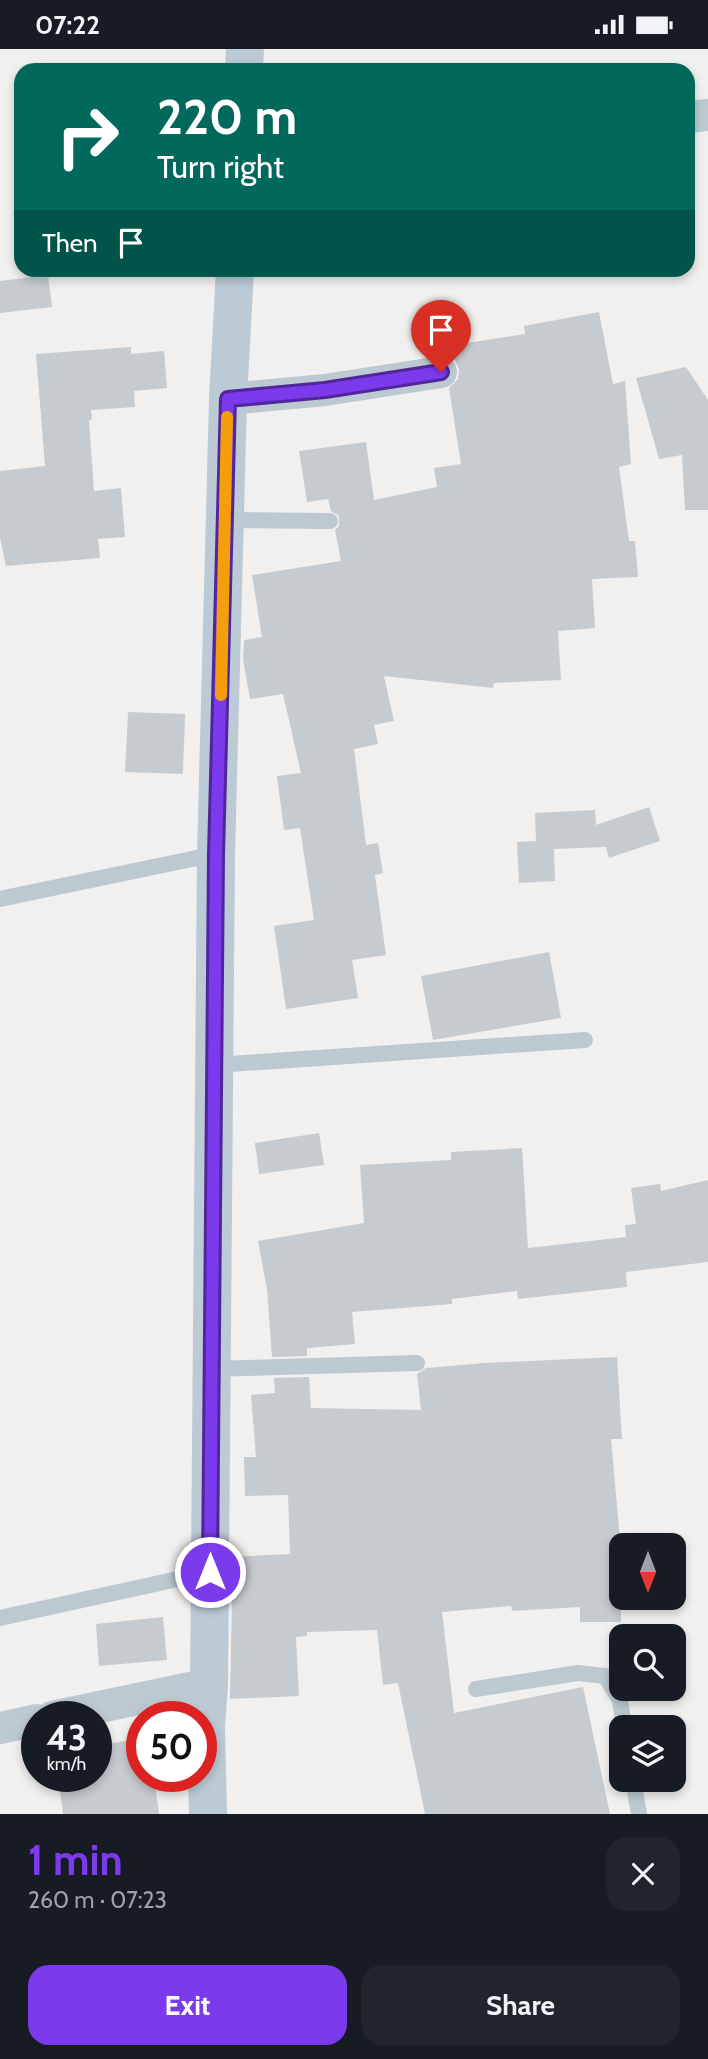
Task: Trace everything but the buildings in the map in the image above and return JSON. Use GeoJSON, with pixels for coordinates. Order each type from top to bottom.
{"type":"FeatureCollection","features":[{"type":"Feature","properties":{"kind":"main road"},"geometry":{"type":"LineString","coordinates":[[208,1814],[206,1727],[209,1684],[216,854],[228,399],[235,277]]}},
{"type":"Feature","properties":{"kind":"street"},"geometry":{"type":"LineString","coordinates":[[228,399],[325,390],[441,372]]}},
{"type":"Feature","properties":{"kind":"street"},"geometry":{"type":"LineString","coordinates":[[112,1704],[209,1684]]}},
{"type":"Feature","properties":{"kind":"street"},"geometry":{"type":"LineString","coordinates":[[0,1728],[21,1723]]}},
{"type":"Feature","properties":{"kind":"lane"},"geometry":{"type":"LineString","coordinates":[[226,520],[330,521]]}},
{"type":"Feature","properties":{"kind":"lane"},"geometry":{"type":"LineString","coordinates":[[0,899],[216,854]]}},
{"type":"Feature","properties":{"kind":"lane"},"geometry":{"type":"LineString","coordinates":[[215,1065],[585,1040]]}},
{"type":"Feature","properties":{"kind":"lane"},"geometry":{"type":"LineString","coordinates":[[212,1369],[417,1363]]}},
{"type":"Feature","properties":{"kind":"lane"},"geometry":{"type":"LineString","coordinates":[[0,1618],[210,1572]]}},
{"type":"Feature","properties":{"kind":"lane"},"geometry":{"type":"LineString","coordinates":[[476,1689],[578,1673],[605,1676],[620,1700],[622,1715]]}},
{"type":"Feature","properties":{"kind":"lane"},"geometry":{"type":"LineString","coordinates":[[635,1792],[639,1814]]}},
{"type":"Feature","properties":{"kind":"slow traffic"},"geometry":{"type":"LineString","coordinates":[[221,695],[227,417]]}},
{"type":"Feature","properties":{"kind":"route"},"geometry":{"type":"LineString","coordinates":[[210,1572],[216,854],[228,399],[325,390],[441,372]]}}]}
